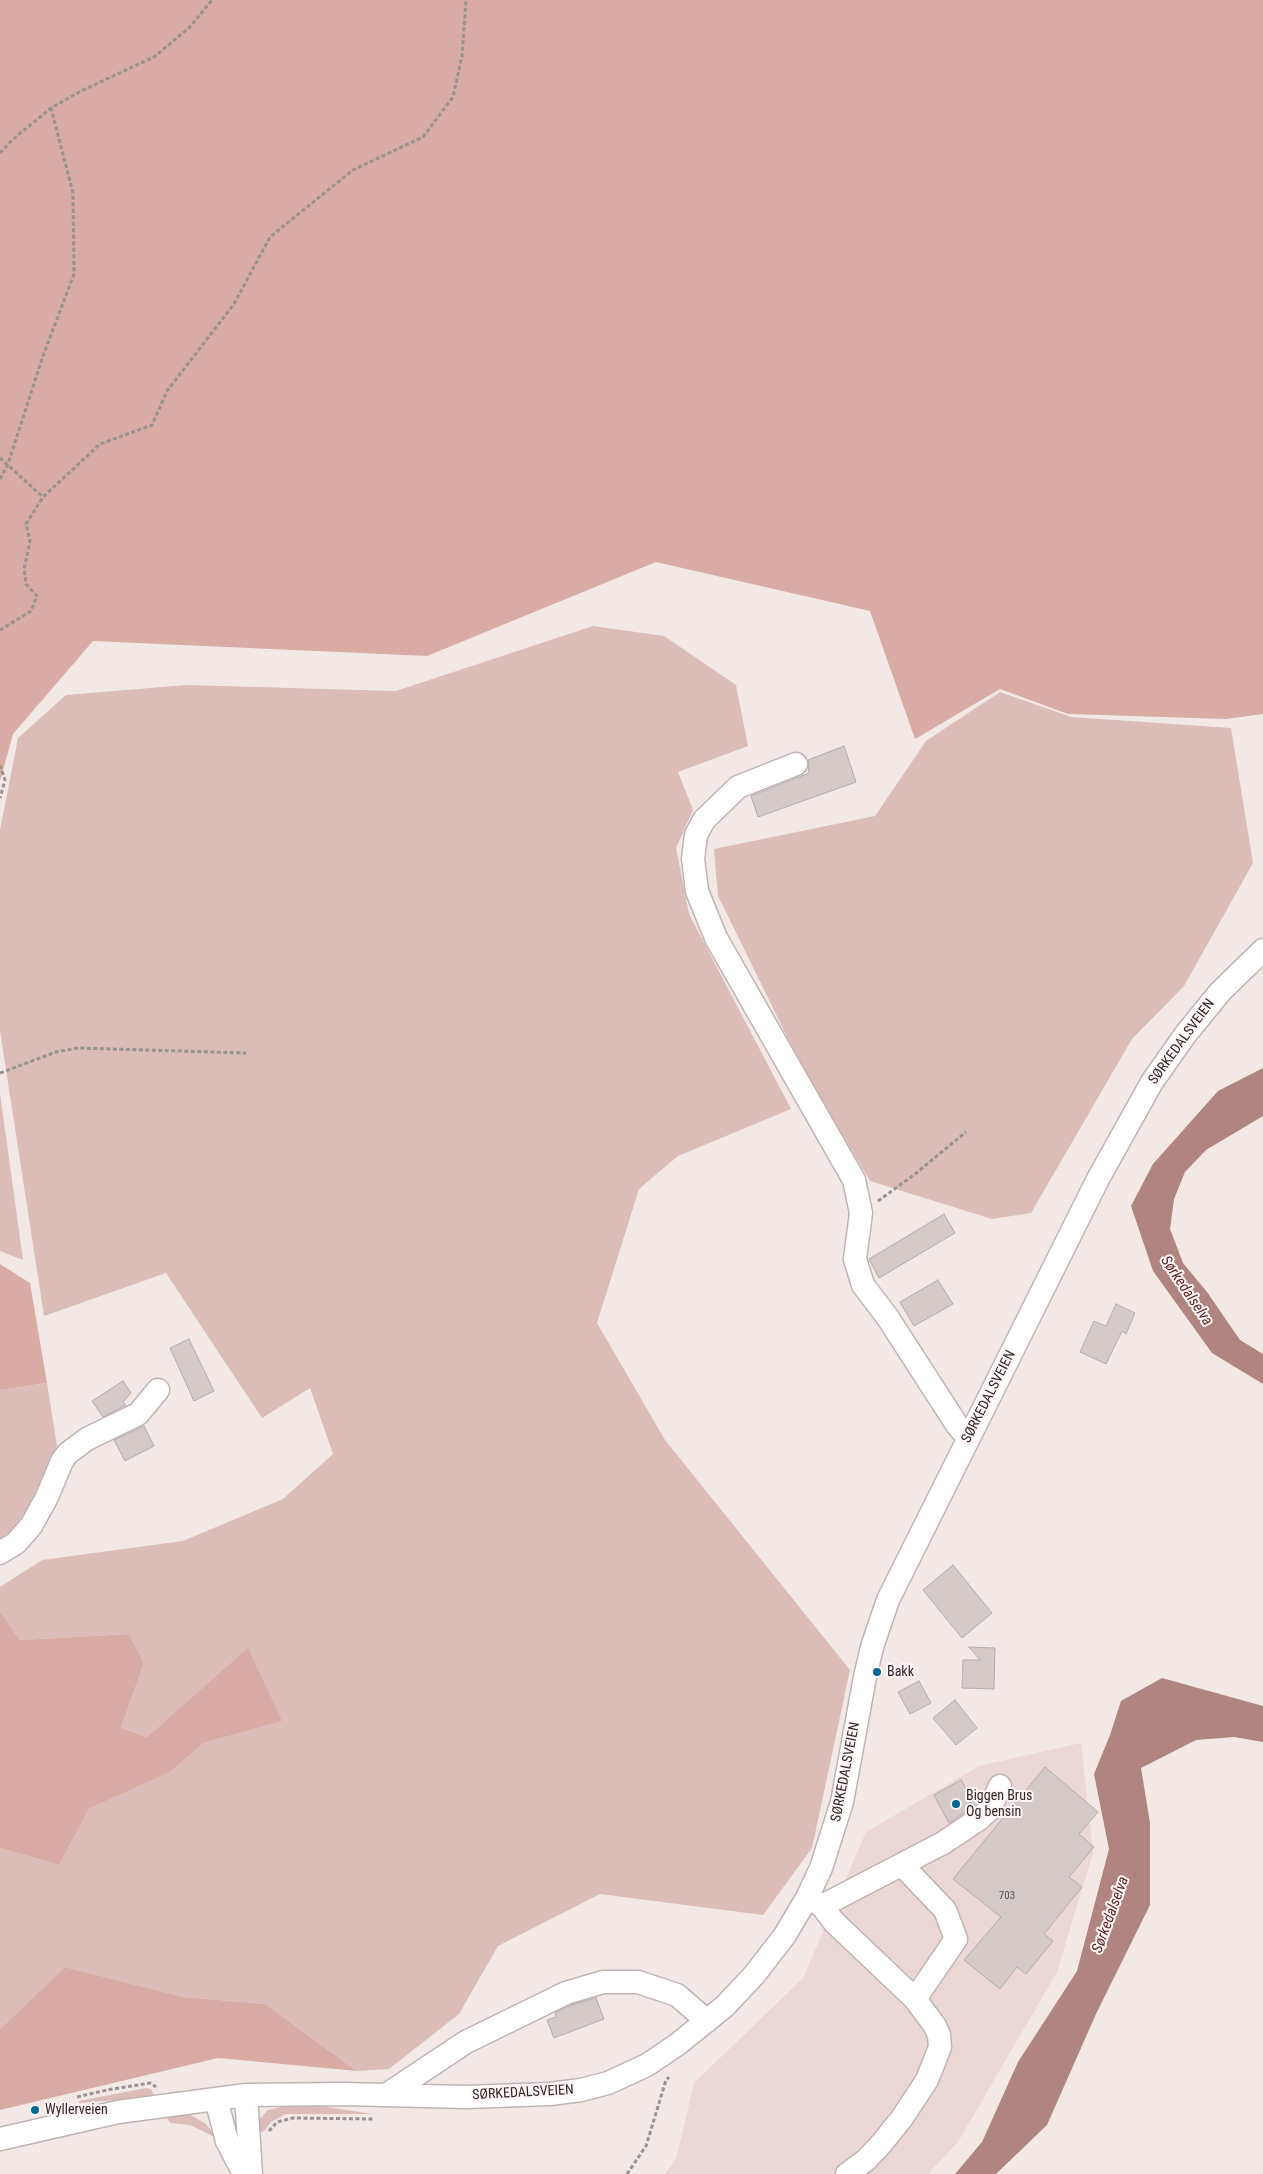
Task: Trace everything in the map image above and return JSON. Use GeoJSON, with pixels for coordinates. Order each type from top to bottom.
{"type":"FeatureCollection","features":[{"type":"Feature","properties":{"kind":"street"},"geometry":{"type":"LineString","coordinates":[[796,764],[738,787],[704,820],[696,835],[693,860],[697,890],[716,938],[854,1180],[861,1213],[855,1260],[863,1285],[888,1318],[957,1425],[968,1438]]}},
{"type":"Feature","properties":{"kind":"street","name":"SØRKEDALSVEIEN"},"geometry":{"type":"LineString","coordinates":[[0,2139],[118,2112],[246,2095],[508,2096],[581,2090],[608,2083],[647,2065],[707,2021],[755,1974],[785,1935],[814,1902],[842,1802],[864,1677],[883,1614],[910,1553],[1098,1179],[1152,1082],[1208,1005],[1263,950]]}},
{"type":"Feature","properties":{"kind":"street"},"geometry":{"type":"LineString","coordinates":[[0,1553],[16,1543],[31,1526],[47,1497],[59,1466],[68,1453],[87,1439],[138,1414],[158,1390]]}},
{"type":"Feature","properties":{"kind":"street"},"geometry":{"type":"LineString","coordinates":[[846,2174],[866,2160],[882,2143],[927,2080],[937,2058],[940,2046],[939,2036],[935,2026],[915,1999],[814,1902],[902,1865],[943,1843],[979,1819],[990,1809],[1000,1786]]}},
{"type":"Feature","properties":{"kind":"street"},"geometry":{"type":"LineString","coordinates":[[902,1865],[945,1910],[956,1938],[915,1999]]}},
{"type":"Feature","properties":{"kind":"street"},"geometry":{"type":"LineString","coordinates":[[386,2096],[466,2042],[566,1993],[603,1982],[638,1982],[677,1995],[707,2021]]}},
{"type":"Feature","properties":{"kind":"street"},"geometry":{"type":"LineString","coordinates":[[246,2095],[252,2174]]}},
{"type":"Feature","properties":{"kind":"street"},"geometry":{"type":"LineString","coordinates":[[216,2099],[227,2142],[244,2174]]}},
{"type":"Feature","properties":{"kind":"path"},"geometry":{"type":"LineString","coordinates":[[0,153],[12,140],[52,108],[81,91],[154,57],[189,28],[212,0]]}},
{"type":"Feature","properties":{"kind":"path"},"geometry":{"type":"LineString","coordinates":[[0,630],[31,611],[37,596],[26,584],[24,569],[30,542],[26,524],[43,497],[100,444],[152,424],[167,391],[234,304],[270,237],[353,170],[423,137],[453,97],[462,56],[466,0]]}},
{"type":"Feature","properties":{"kind":"path"},"geometry":{"type":"LineString","coordinates":[[0,479],[8,464],[43,356],[74,274],[73,193],[52,108]]}},
{"type":"Feature","properties":{"kind":"path"},"geometry":{"type":"LineString","coordinates":[[0,458],[43,497]]}},
{"type":"Feature","properties":{"kind":"path"},"geometry":{"type":"LineString","coordinates":[[0,765],[6,780],[0,798]]}},
{"type":"Feature","properties":{"kind":"path"},"geometry":{"type":"LineString","coordinates":[[0,1073],[56,1052],[78,1048],[246,1053]]}},
{"type":"Feature","properties":{"kind":"path"},"geometry":{"type":"LineString","coordinates":[[861,1213],[916,1174],[966,1132]]}},
{"type":"Feature","properties":{"kind":"path"},"geometry":{"type":"LineString","coordinates":[[627,2174],[646,2146],[666,2080]]}},
{"type":"Feature","properties":{"kind":"path"},"geometry":{"type":"LineString","coordinates":[[265,2135],[277,2122],[288,2118],[373,2119]]}},
{"type":"Feature","properties":{"kind":"shaded area"},"geometry":{"type":"Polygon","coordinates":[[[0,0],[1263,0],[1263,714],[1226,719],[1068,714],[1000,689],[915,739],[870,611],[656,562],[427,656],[93,641],[13,734],[0,781],[0,0]]]}},
{"type":"Feature","properties":{"kind":"shaded area"},"geometry":{"type":"Polygon","coordinates":[[[593,626],[664,636],[736,685],[748,746],[678,772],[693,810],[676,848],[689,914],[791,1109],[678,1156],[639,1189],[597,1323],[665,1440],[850,1670],[812,1848],[763,1915],[600,1894],[498,1946],[459,2014],[389,2069],[357,2071],[265,2004],[184,1997],[65,1967],[0,2029],[0,1848],[59,1865],[89,1809],[170,1772],[204,1743],[281,1721],[248,1649],[147,1737],[121,1728],[144,1663],[129,1634],[20,1640],[0,1611],[0,1587],[42,1560],[183,1541],[283,1499],[333,1454],[310,1388],[262,1418],[166,1273],[44,1316],[0,1031],[0,830],[18,738],[66,695],[186,685],[396,691],[593,626]]]}},
{"type":"Feature","properties":{"kind":"shaded area"},"geometry":{"type":"Polygon","coordinates":[[[1000,692],[1071,717],[1231,728],[1253,863],[1184,986],[1132,1039],[1031,1213],[992,1219],[870,1181],[801,1065],[718,896],[714,849],[875,816],[926,741],[1000,692]]]}},
{"type":"Feature","properties":{"kind":"shaded area"},"geometry":{"type":"Polygon","coordinates":[[[0,1093],[23,1260],[0,1251],[0,1093]]]}},
{"type":"Feature","properties":{"kind":"shaded area"},"geometry":{"type":"Polygon","coordinates":[[[0,1264],[30,1283],[47,1383],[0,1390],[0,1264]]]}},
{"type":"Feature","properties":{"kind":"shaded area"},"geometry":{"type":"Polygon","coordinates":[[[47,1383],[57,1446],[32,1506],[6,1537],[0,1539],[0,1390],[47,1383]]]}},
{"type":"Feature","properties":{"kind":"shaded area"},"geometry":{"type":"Polygon","coordinates":[[[0,1611],[20,1640],[129,1634],[144,1663],[121,1728],[147,1737],[248,1648],[282,1721],[204,1743],[170,1772],[89,1809],[59,1865],[0,1848],[0,1611]]]}},
{"type":"Feature","properties":{"kind":"shaded area"},"geometry":{"type":"Polygon","coordinates":[[[1081,1743],[1093,1853],[1057,1972],[958,2142],[928,2174],[665,2174],[676,2159],[694,2083],[803,1978],[866,1832],[979,1766],[1081,1743]]]}},
{"type":"Feature","properties":{"kind":"shaded area"},"geometry":{"type":"Polygon","coordinates":[[[65,1967],[184,1997],[265,2004],[357,2071],[218,2058],[0,2110],[0,2029],[65,1967]]]}},
{"type":"Feature","properties":{"kind":"shaded area"},"geometry":{"type":"Polygon","coordinates":[[[146,2088],[151,2089],[154,2095],[79,2103],[79,2101],[146,2088]]]}},
{"type":"Feature","properties":{"kind":"shaded area"},"geometry":{"type":"Polygon","coordinates":[[[312,2106],[373,2114],[286,2114],[271,2122],[264,2131],[259,2133],[257,2122],[268,2110],[282,2107],[312,2106]]]}},
{"type":"Feature","properties":{"kind":"shaded area"},"geometry":{"type":"Polygon","coordinates":[[[189,2114],[206,2124],[217,2138],[190,2125],[171,2123],[167,2116],[189,2114]]]}},
{"type":"Feature","properties":{"kind":"water","name":"Sørkedalselva"},"geometry":{"type":"Polygon","coordinates":[[[1263,1068],[1263,1116],[1206,1150],[1185,1172],[1174,1199],[1170,1229],[1183,1263],[1207,1292],[1240,1340],[1263,1354],[1263,1384],[1212,1353],[1153,1271],[1131,1206],[1153,1164],[1218,1091],[1263,1068]]]}},
{"type":"Feature","properties":{"kind":"water","name":"Sørkedalselva"},"geometry":{"type":"Polygon","coordinates":[[[1162,1678],[1263,1706],[1263,1742],[1234,1737],[1196,1740],[1141,1768],[1150,1823],[1150,1905],[1096,2014],[1047,2125],[996,2174],[955,2174],[982,2142],[1018,2062],[1077,1971],[1109,1849],[1094,1774],[1121,1701],[1162,1678]]]}},
{"type":"Feature","properties":{"kind":"building"},"geometry":{"type":"Polygon","coordinates":[[[844,746],[856,782],[758,817],[751,796],[809,773],[808,760],[844,746]]]}},
{"type":"Feature","properties":{"kind":"building"},"geometry":{"type":"Polygon","coordinates":[[[944,1214],[955,1233],[879,1278],[869,1259],[944,1214]]]}},
{"type":"Feature","properties":{"kind":"building"},"geometry":{"type":"Polygon","coordinates":[[[938,1280],[953,1304],[914,1326],[900,1302],[938,1280]]]}},
{"type":"Feature","properties":{"kind":"building"},"geometry":{"type":"Polygon","coordinates":[[[1116,1304],[1135,1313],[1126,1334],[1122,1331],[1106,1364],[1080,1352],[1094,1321],[1106,1326],[1116,1304]]]}},
{"type":"Feature","properties":{"kind":"building"},"geometry":{"type":"Polygon","coordinates":[[[189,1339],[214,1391],[194,1401],[170,1348],[189,1339]]]}},
{"type":"Feature","properties":{"kind":"building"},"geometry":{"type":"Polygon","coordinates":[[[123,1381],[131,1393],[123,1402],[126,1405],[103,1417],[92,1401],[123,1381]]]}},
{"type":"Feature","properties":{"kind":"building"},"geometry":{"type":"Polygon","coordinates":[[[144,1426],[154,1446],[125,1461],[114,1440],[144,1426]]]}},
{"type":"Feature","properties":{"kind":"building"},"geometry":{"type":"Polygon","coordinates":[[[953,1565],[992,1613],[962,1638],[923,1590],[953,1565]]]}},
{"type":"Feature","properties":{"kind":"building"},"geometry":{"type":"Polygon","coordinates":[[[969,1647],[995,1648],[994,1689],[962,1688],[963,1660],[980,1660],[969,1647]]]}},
{"type":"Feature","properties":{"kind":"building"},"geometry":{"type":"Polygon","coordinates":[[[919,1681],[931,1703],[910,1714],[898,1692],[919,1681]]]}},
{"type":"Feature","properties":{"kind":"building"},"geometry":{"type":"Polygon","coordinates":[[[955,1700],[977,1728],[956,1745],[933,1718],[955,1700]]]}},
{"type":"Feature","properties":{"kind":"building"},"geometry":{"type":"Polygon","coordinates":[[[1045,1767],[1098,1812],[1079,1834],[1094,1847],[1069,1877],[1082,1887],[1044,1934],[1053,1941],[1026,1974],[1017,1967],[1000,1989],[964,1960],[1001,1917],[953,1879],[1045,1767]]]}},
{"type":"Feature","properties":{"kind":"building","name":"Biggen Brus Og bensin"},"geometry":{"type":"Polygon","coordinates":[[[961,1780],[975,1805],[949,1823],[934,1795],[961,1780]]]}},
{"type":"Feature","properties":{"kind":"building"},"geometry":{"type":"Polygon","coordinates":[[[596,1998],[604,2019],[554,2038],[547,2020],[556,2017],[555,2013],[571,2005],[596,1998]]]}},
{"type":"Feature","properties":{"kind":"place","name":"Bakk"},"geometry":{"type":"Point","coordinates":[877,1672]}},
{"type":"Feature","properties":{"kind":"place","name":"Biggen Brus Og bensin"},"geometry":{"type":"Point","coordinates":[956,1804]}},
{"type":"Feature","properties":{"kind":"place","name":"Wyllerveien"},"geometry":{"type":"Point","coordinates":[35,2110]}}]}
